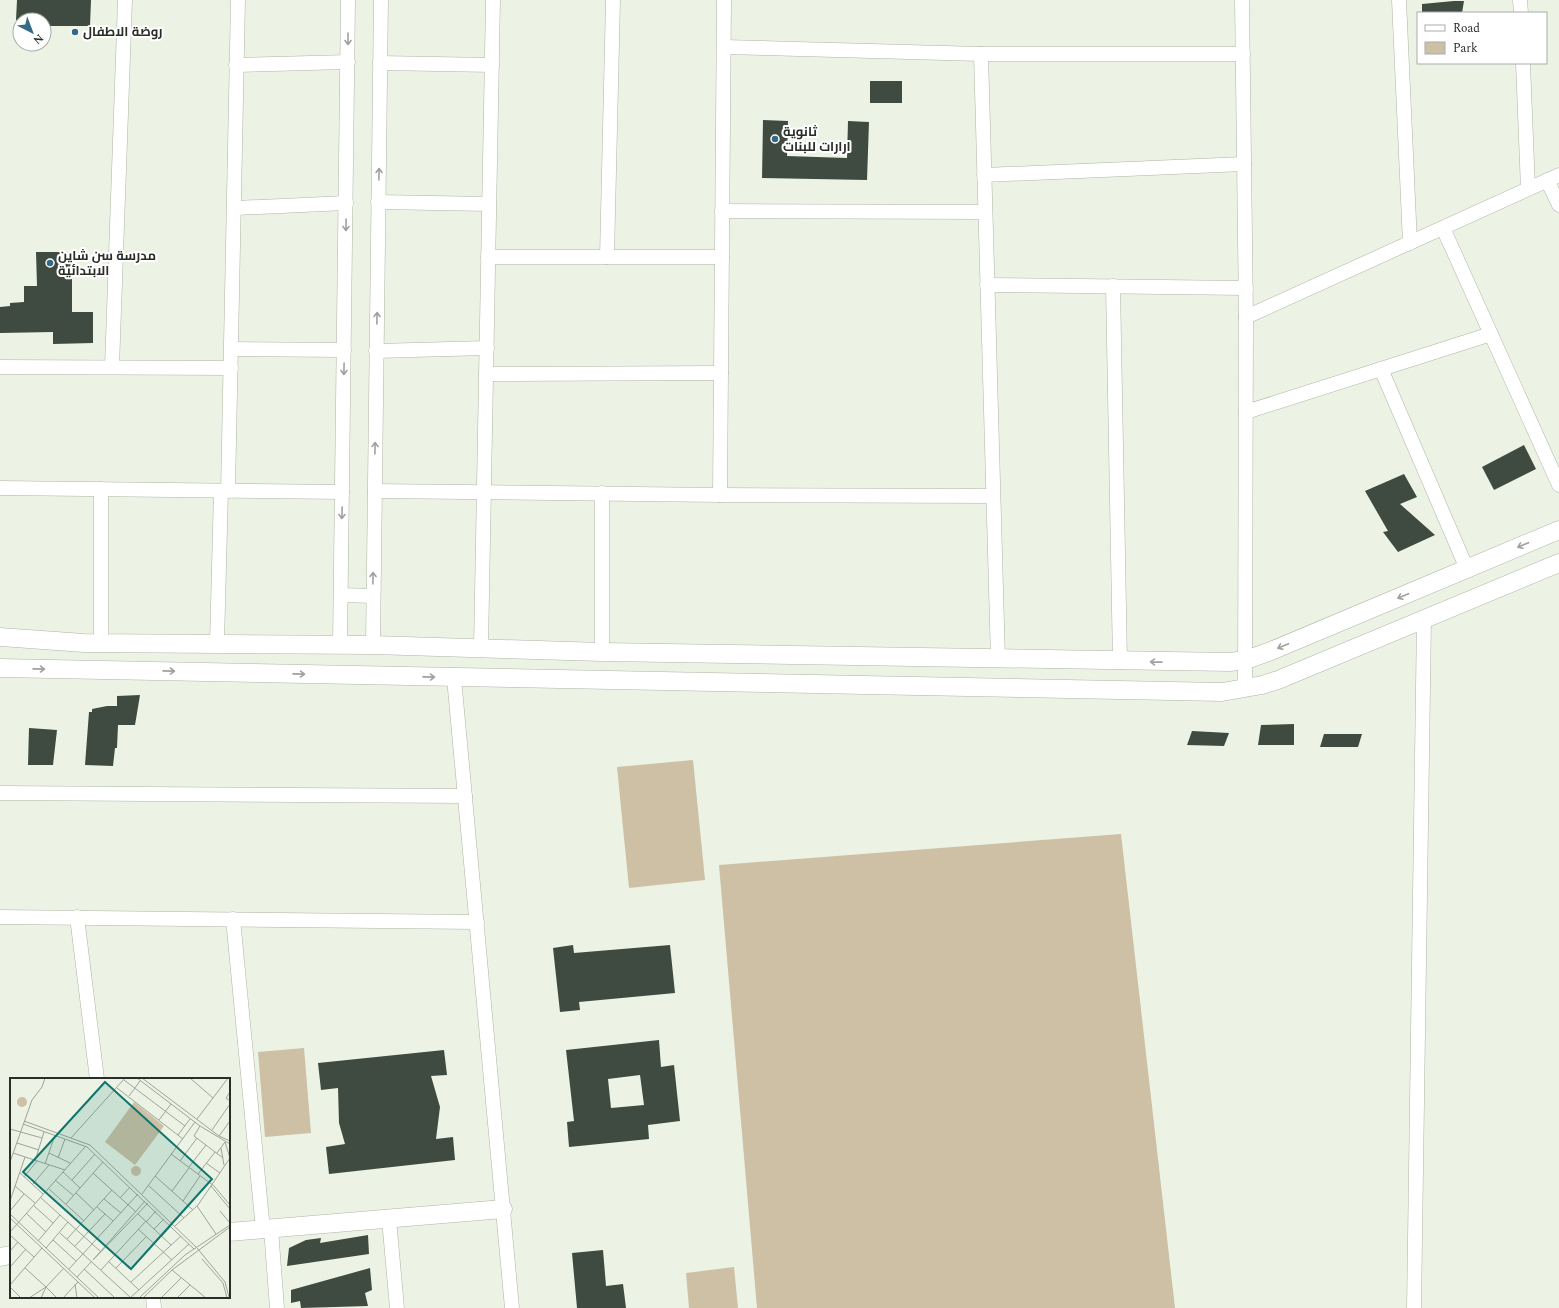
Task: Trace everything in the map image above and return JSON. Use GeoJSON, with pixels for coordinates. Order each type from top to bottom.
{"type":"FeatureCollection","features":[{"type":"Feature","properties":{"kind":"street"},"geometry":{"type":"LineString","coordinates":[[112,367],[125,0]]}},
{"type":"Feature","properties":{"kind":"street"},"geometry":{"type":"LineString","coordinates":[[217,643],[232,349],[238,0]]}},
{"type":"Feature","properties":{"kind":"street"},"geometry":{"type":"LineString","coordinates":[[340,645],[348,0]]}},
{"type":"Feature","properties":{"kind":"street"},"geometry":{"type":"LineString","coordinates":[[373,645],[381,0]]}},
{"type":"Feature","properties":{"kind":"street"},"geometry":{"type":"LineString","coordinates":[[481,648],[493,0]]}},
{"type":"Feature","properties":{"kind":"street"},"geometry":{"type":"LineString","coordinates":[[607,257],[613,0]]}},
{"type":"Feature","properties":{"kind":"street"},"geometry":{"type":"LineString","coordinates":[[720,496],[724,0]]}},
{"type":"Feature","properties":{"kind":"street"},"geometry":{"type":"LineString","coordinates":[[1242,0],[1246,288],[1245,688]]}},
{"type":"Feature","properties":{"kind":"street"},"geometry":{"type":"LineString","coordinates":[[1399,0],[1410,243]]}},
{"type":"Feature","properties":{"kind":"street"},"geometry":{"type":"LineString","coordinates":[[1520,0],[1521,12]]}},
{"type":"Feature","properties":{"kind":"street"},"geometry":{"type":"LineString","coordinates":[[724,48],[981,54],[1243,54]]}},
{"type":"Feature","properties":{"kind":"street"},"geometry":{"type":"LineString","coordinates":[[981,54],[998,660]]}},
{"type":"Feature","properties":{"kind":"street"},"geometry":{"type":"LineString","coordinates":[[236,65],[348,62]]}},
{"type":"Feature","properties":{"kind":"street"},"geometry":{"type":"LineString","coordinates":[[380,63],[492,65]]}},
{"type":"Feature","properties":{"kind":"street"},"geometry":{"type":"LineString","coordinates":[[1523,64],[1528,189]]}},
{"type":"Feature","properties":{"kind":"street"},"geometry":{"type":"LineString","coordinates":[[984,174],[1244,164]]}},
{"type":"Feature","properties":{"kind":"street"},"geometry":{"type":"LineString","coordinates":[[1246,317],[1553,177],[1559,205]]}},
{"type":"Feature","properties":{"kind":"street"},"geometry":{"type":"LineString","coordinates":[[378,202],[489,204]]}},
{"type":"Feature","properties":{"kind":"street"},"geometry":{"type":"LineString","coordinates":[[235,208],[346,203]]}},
{"type":"Feature","properties":{"kind":"street"},"geometry":{"type":"LineString","coordinates":[[722,211],[985,212]]}},
{"type":"Feature","properties":{"kind":"street"},"geometry":{"type":"LineString","coordinates":[[1443,228],[1559,485]]}},
{"type":"Feature","properties":{"kind":"street"},"geometry":{"type":"LineString","coordinates":[[488,257],[722,257]]}},
{"type":"Feature","properties":{"kind":"street"},"geometry":{"type":"LineString","coordinates":[[987,285],[1246,288]]}},
{"type":"Feature","properties":{"kind":"street"},"geometry":{"type":"LineString","coordinates":[[1112,286],[1120,662]]}},
{"type":"Feature","properties":{"kind":"street"},"geometry":{"type":"LineString","coordinates":[[1246,412],[1491,334]]}},
{"type":"Feature","properties":{"kind":"street"},"geometry":{"type":"LineString","coordinates":[[376,352],[487,348]]}},
{"type":"Feature","properties":{"kind":"street"},"geometry":{"type":"LineString","coordinates":[[232,349],[344,350]]}},
{"type":"Feature","properties":{"kind":"street"},"geometry":{"type":"LineString","coordinates":[[0,367],[231,368]]}},
{"type":"Feature","properties":{"kind":"street"},"geometry":{"type":"LineString","coordinates":[[1381,369],[1467,568]]}},
{"type":"Feature","properties":{"kind":"street"},"geometry":{"type":"LineString","coordinates":[[486,374],[721,373]]}},
{"type":"Feature","properties":{"kind":"street"},"geometry":{"type":"LineString","coordinates":[[0,488],[342,492]]}},
{"type":"Feature","properties":{"kind":"street"},"geometry":{"type":"LineString","coordinates":[[101,489],[101,642]]}},
{"type":"Feature","properties":{"kind":"street"},"geometry":{"type":"LineString","coordinates":[[375,491],[602,493],[720,496],[993,496]]}},
{"type":"Feature","properties":{"kind":"street"},"geometry":{"type":"LineString","coordinates":[[602,493],[602,652]]}},
{"type":"Feature","properties":{"kind":"street"},"geometry":{"type":"LineString","coordinates":[[0,637],[101,642],[373,645],[602,652],[1213,663],[1246,660],[1271,652],[1559,530]]}},
{"type":"Feature","properties":{"kind":"street"},"geometry":{"type":"LineString","coordinates":[[0,668],[1190,693],[1222,692],[1278,680],[1559,562]]}},
{"type":"Feature","properties":{"kind":"street"},"geometry":{"type":"LineString","coordinates":[[341,595],[373,596]]}},
{"type":"Feature","properties":{"kind":"street"},"geometry":{"type":"LineString","coordinates":[[1414,1308],[1424,619]]}},
{"type":"Feature","properties":{"kind":"street"},"geometry":{"type":"LineString","coordinates":[[271,645],[272,674]]}},
{"type":"Feature","properties":{"kind":"street"},"geometry":{"type":"LineString","coordinates":[[528,679],[530,650]]}},
{"type":"Feature","properties":{"kind":"street"},"geometry":{"type":"LineString","coordinates":[[454,678],[512,1308]]}},
{"type":"Feature","properties":{"kind":"street"},"geometry":{"type":"LineString","coordinates":[[0,793],[465,796]]}},
{"type":"Feature","properties":{"kind":"street"},"geometry":{"type":"LineString","coordinates":[[0,917],[476,922]]}},
{"type":"Feature","properties":{"kind":"street"},"geometry":{"type":"LineString","coordinates":[[77,917],[97,1078]]}},
{"type":"Feature","properties":{"kind":"street"},"geometry":{"type":"LineString","coordinates":[[233,919],[277,1308]]}},
{"type":"Feature","properties":{"kind":"street"},"geometry":{"type":"LineString","coordinates":[[230,1232],[503,1209]]}},
{"type":"Feature","properties":{"kind":"street"},"geometry":{"type":"LineString","coordinates":[[389,1219],[397,1308]]}},
{"type":"Feature","properties":{"kind":"street"},"geometry":{"type":"LineString","coordinates":[[0,1257],[10,1255]]}},
{"type":"Feature","properties":{"kind":"street"},"geometry":{"type":"LineString","coordinates":[[152,1298],[154,1308]]}},
{"type":"Feature","properties":{"kind":"green space"},"geometry":{"type":"Polygon","coordinates":[[[693,760],[705,880],[629,888],[617,767],[693,760]]]}},
{"type":"Feature","properties":{"kind":"green space"},"geometry":{"type":"Polygon","coordinates":[[[1121,834],[1175,1308],[757,1308],[719,865],[1121,834]]]}},
{"type":"Feature","properties":{"kind":"green space"},"geometry":{"type":"Polygon","coordinates":[[[304,1048],[311,1133],[265,1137],[258,1052],[304,1048]]]}},
{"type":"Feature","properties":{"kind":"green space"},"geometry":{"type":"Polygon","coordinates":[[[734,1267],[738,1308],[689,1308],[686,1273],[734,1267]]]}},
{"type":"Feature","properties":{"kind":"building"},"geometry":{"type":"Polygon","coordinates":[[[17,0],[91,0],[90,26],[52,26],[52,12],[16,12],[17,0]]]}},
{"type":"Feature","properties":{"kind":"building"},"geometry":{"type":"Polygon","coordinates":[[[1464,1],[1462,12],[1422,12],[1422,4],[1464,1]]]}},
{"type":"Feature","properties":{"kind":"building"},"geometry":{"type":"Polygon","coordinates":[[[870,81],[902,81],[902,103],[870,103],[870,81]]]}},
{"type":"Feature","properties":{"kind":"building","name":"ثانوية ارارات للبنات"},"geometry":{"type":"Polygon","coordinates":[[[763,120],[788,121],[787,156],[847,158],[848,121],[869,122],[867,180],[762,178],[763,120]]]}},
{"type":"Feature","properties":{"kind":"building"},"geometry":{"type":"Polygon","coordinates":[[[36,252],[72,252],[72,312],[93,312],[93,343],[53,344],[53,332],[0,333],[0,307],[10,306],[10,303],[24,302],[24,286],[37,286],[36,252]]]}},
{"type":"Feature","properties":{"kind":"building"},"geometry":{"type":"Polygon","coordinates":[[[1524,445],[1536,469],[1494,490],[1482,467],[1524,445]]]}},
{"type":"Feature","properties":{"kind":"building"},"geometry":{"type":"Polygon","coordinates":[[[1404,474],[1417,497],[1400,504],[1435,535],[1398,552],[1383,532],[1388,531],[1365,491],[1404,474]]]}},
{"type":"Feature","properties":{"kind":"building"},"geometry":{"type":"Polygon","coordinates":[[[140,695],[135,725],[118,725],[117,748],[115,748],[113,766],[85,765],[89,712],[92,712],[92,709],[117,706],[117,696],[140,695]]]}},
{"type":"Feature","properties":{"kind":"building"},"geometry":{"type":"Polygon","coordinates":[[[1294,724],[1294,745],[1258,745],[1261,725],[1294,724]]]}},
{"type":"Feature","properties":{"kind":"building"},"geometry":{"type":"Polygon","coordinates":[[[29,728],[57,730],[53,765],[28,765],[29,728]]]}},
{"type":"Feature","properties":{"kind":"building"},"geometry":{"type":"Polygon","coordinates":[[[1192,731],[1229,733],[1224,746],[1187,745],[1192,731]]]}},
{"type":"Feature","properties":{"kind":"building"},"geometry":{"type":"Polygon","coordinates":[[[1324,734],[1362,734],[1358,747],[1320,747],[1324,734]]]}},
{"type":"Feature","properties":{"kind":"building"},"geometry":{"type":"Polygon","coordinates":[[[573,945],[574,953],[670,945],[675,993],[579,1002],[580,1010],[560,1012],[553,948],[573,945]]]}},
{"type":"Feature","properties":{"kind":"building"},"geometry":{"type":"Polygon","coordinates":[[[659,1040],[661,1067],[674,1065],[680,1121],[648,1125],[649,1139],[569,1147],[567,1122],[574,1121],[566,1050],[659,1040]],[[640,1075],[608,1079],[611,1108],[644,1105],[640,1075]]]}},
{"type":"Feature","properties":{"kind":"building"},"geometry":{"type":"Polygon","coordinates":[[[444,1050],[447,1075],[431,1076],[440,1107],[436,1139],[453,1137],[455,1160],[329,1174],[326,1147],[345,1144],[339,1123],[338,1088],[321,1090],[318,1063],[444,1050]]]}},
{"type":"Feature","properties":{"kind":"building"},"geometry":{"type":"Polygon","coordinates":[[[368,1235],[369,1254],[287,1266],[289,1248],[306,1240],[321,1238],[320,1243],[368,1235]]]}},
{"type":"Feature","properties":{"kind":"building"},"geometry":{"type":"Polygon","coordinates":[[[603,1250],[606,1286],[623,1284],[626,1308],[577,1308],[572,1253],[603,1250]]]}},
{"type":"Feature","properties":{"kind":"building"},"geometry":{"type":"Polygon","coordinates":[[[370,1268],[372,1290],[365,1293],[368,1306],[301,1308],[300,1301],[291,1303],[291,1290],[370,1268]]]}},
{"type":"Feature","properties":{"kind":"place","name":"روضة الاطفال"},"geometry":{"type":"Point","coordinates":[75,32]}},
{"type":"Feature","properties":{"kind":"place","name":"ثانوية ارارات للبنات"},"geometry":{"type":"Point","coordinates":[775,139]}},
{"type":"Feature","properties":{"kind":"place","name":"مدرسة سن شاين الابتدائية"},"geometry":{"type":"Point","coordinates":[50,263]}}]}
